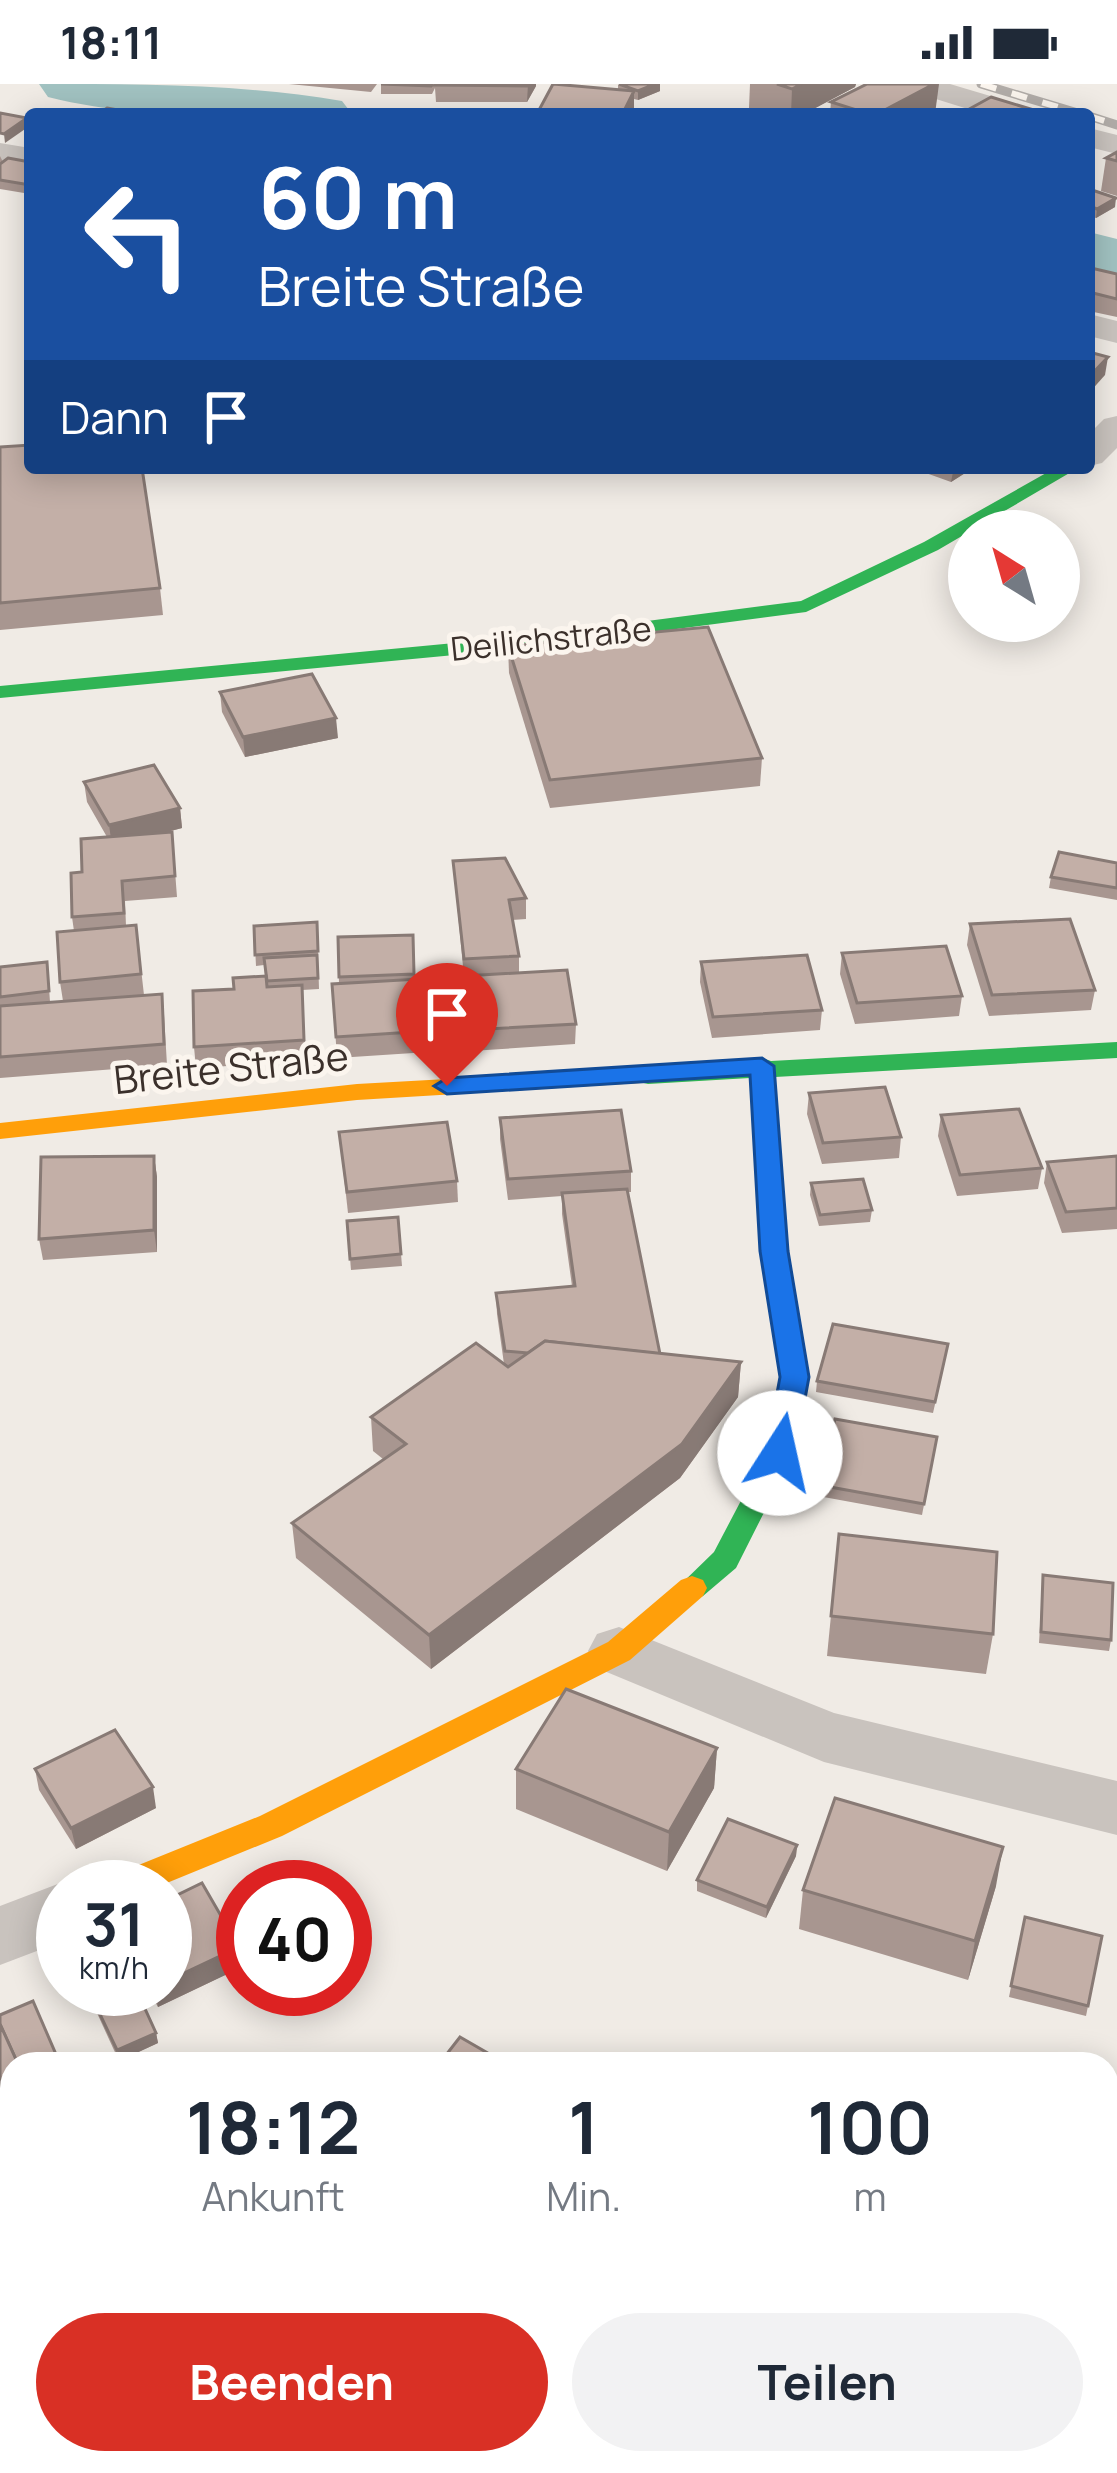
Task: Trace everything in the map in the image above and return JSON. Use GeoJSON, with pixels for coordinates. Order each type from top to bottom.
{"type":"FeatureCollection","features":[{"type":"Feature","properties":{"kind":"street"},"geometry":{"type":"LineString","coordinates":[[918,84],[996,108]]}},
{"type":"Feature","properties":{"kind":"street"},"geometry":{"type":"LineString","coordinates":[[1095,448],[1117,428]]}},
{"type":"Feature","properties":{"kind":"street","name":"Deilichstraße"},"geometry":{"type":"LineString","coordinates":[[0,692],[540,641],[806,606],[931,545],[1059,474]]}},
{"type":"Feature","properties":{"kind":"street","name":"Breite Straße"},"geometry":{"type":"LineString","coordinates":[[0,1131],[357,1092],[762,1066],[1117,1050]]}},
{"type":"Feature","properties":{"kind":"street"},"geometry":{"type":"LineString","coordinates":[[187,1860],[271,1826],[619,1651],[725,1560],[780,1453],[794,1377],[774,1251],[762,1066]]}},
{"type":"Feature","properties":{"kind":"street"},"geometry":{"type":"LineString","coordinates":[[619,1651],[824,1736],[1117,1808]]}},
{"type":"Feature","properties":{"kind":"street"},"geometry":{"type":"LineString","coordinates":[[0,1936],[36,1921]]}},
{"type":"Feature","properties":{"kind":"building"},"geometry":{"type":"Polygon","coordinates":[[[436,84],[528,84],[527,86],[436,84]]]}},
{"type":"Feature","properties":{"kind":"building"},"geometry":{"type":"Polygon","coordinates":[[[553,84],[634,91],[626,108],[540,108],[553,84]]]}},
{"type":"Feature","properties":{"kind":"building"},"geometry":{"type":"Polygon","coordinates":[[[619,84],[655,84],[638,91],[619,84]]]}},
{"type":"Feature","properties":{"kind":"building"},"geometry":{"type":"Polygon","coordinates":[[[867,84],[934,84],[888,108],[850,108],[831,102],[867,84]]]}},
{"type":"Feature","properties":{"kind":"building"},"geometry":{"type":"Polygon","coordinates":[[[991,97],[1027,108],[971,108],[991,97]]]}},
{"type":"Feature","properties":{"kind":"building"},"geometry":{"type":"Polygon","coordinates":[[[0,113],[24,117],[4,134],[0,133],[0,113]]]}},
{"type":"Feature","properties":{"kind":"building"},"geometry":{"type":"Polygon","coordinates":[[[8,158],[24,161],[24,184],[0,180],[0,164],[8,158]]]}},
{"type":"Feature","properties":{"kind":"building"},"geometry":{"type":"Polygon","coordinates":[[[1095,191],[1116,198],[1097,209],[1095,191]]]}},
{"type":"Feature","properties":{"kind":"building"},"geometry":{"type":"Polygon","coordinates":[[[1095,269],[1117,274],[1117,299],[1095,294],[1095,269]]]}},
{"type":"Feature","properties":{"kind":"building"},"geometry":{"type":"Polygon","coordinates":[[[1095,354],[1108,357],[1095,371],[1095,354]]]}},
{"type":"Feature","properties":{"kind":"building"},"geometry":{"type":"Polygon","coordinates":[[[24,445],[24,474],[143,474],[160,588],[0,603],[0,447],[24,445]]]}},
{"type":"Feature","properties":{"kind":"building"},"geometry":{"type":"Polygon","coordinates":[[[708,627],[762,758],[550,780],[508,646],[708,627]]]}},
{"type":"Feature","properties":{"kind":"building"},"geometry":{"type":"Polygon","coordinates":[[[312,674],[336,718],[243,737],[220,692],[312,674]]]}},
{"type":"Feature","properties":{"kind":"building"},"geometry":{"type":"Polygon","coordinates":[[[154,765],[180,808],[109,825],[84,782],[154,765]]]}},
{"type":"Feature","properties":{"kind":"building"},"geometry":{"type":"Polygon","coordinates":[[[172,832],[175,876],[122,881],[124,913],[72,917],[71,873],[82,872],[81,839],[172,832]]]}},
{"type":"Feature","properties":{"kind":"building"},"geometry":{"type":"Polygon","coordinates":[[[1059,852],[1117,863],[1117,888],[1051,877],[1059,852]]]}},
{"type":"Feature","properties":{"kind":"building"},"geometry":{"type":"Polygon","coordinates":[[[505,858],[526,898],[509,900],[519,956],[464,959],[453,861],[505,858]]]}},
{"type":"Feature","properties":{"kind":"building"},"geometry":{"type":"Polygon","coordinates":[[[1070,919],[1095,990],[992,995],[970,924],[1070,919]]]}},
{"type":"Feature","properties":{"kind":"building"},"geometry":{"type":"Polygon","coordinates":[[[317,922],[318,951],[255,955],[254,926],[317,922]]]}},
{"type":"Feature","properties":{"kind":"building"},"geometry":{"type":"Polygon","coordinates":[[[136,925],[141,974],[60,982],[57,932],[136,925]]]}},
{"type":"Feature","properties":{"kind":"building"},"geometry":{"type":"Polygon","coordinates":[[[413,935],[414,974],[339,977],[338,937],[413,935]]]}},
{"type":"Feature","properties":{"kind":"building"},"geometry":{"type":"Polygon","coordinates":[[[946,946],[962,996],[857,1003],[842,953],[946,946]]]}},
{"type":"Feature","properties":{"kind":"building"},"geometry":{"type":"Polygon","coordinates":[[[317,955],[318,978],[267,981],[264,958],[317,955]]]}},
{"type":"Feature","properties":{"kind":"building"},"geometry":{"type":"Polygon","coordinates":[[[807,955],[822,1010],[713,1017],[701,962],[807,955]]]}},
{"type":"Feature","properties":{"kind":"building"},"geometry":{"type":"Polygon","coordinates":[[[47,962],[49,991],[0,997],[0,967],[47,962]]]}},
{"type":"Feature","properties":{"kind":"building"},"geometry":{"type":"Polygon","coordinates":[[[567,970],[576,1024],[470,1030],[464,976],[567,970]]]}},
{"type":"Feature","properties":{"kind":"building"},"geometry":{"type":"Polygon","coordinates":[[[266,976],[267,987],[302,985],[304,1040],[194,1047],[193,991],[234,989],[233,978],[266,976]]]}},
{"type":"Feature","properties":{"kind":"building"},"geometry":{"type":"Polygon","coordinates":[[[437,978],[443,1030],[336,1037],[332,984],[437,978]]]}},
{"type":"Feature","properties":{"kind":"building"},"geometry":{"type":"Polygon","coordinates":[[[162,994],[164,1044],[0,1057],[0,1006],[162,994]]]}},
{"type":"Feature","properties":{"kind":"building"},"geometry":{"type":"Polygon","coordinates":[[[885,1087],[901,1137],[823,1143],[809,1093],[885,1087]]]}},
{"type":"Feature","properties":{"kind":"building"},"geometry":{"type":"Polygon","coordinates":[[[1019,1109],[1042,1168],[960,1175],[941,1115],[1019,1109]]]}},
{"type":"Feature","properties":{"kind":"building"},"geometry":{"type":"Polygon","coordinates":[[[621,1110],[631,1171],[508,1179],[500,1118],[621,1110]]]}},
{"type":"Feature","properties":{"kind":"building"},"geometry":{"type":"Polygon","coordinates":[[[447,1122],[457,1181],[347,1192],[339,1132],[447,1122]]]}},
{"type":"Feature","properties":{"kind":"building"},"geometry":{"type":"Polygon","coordinates":[[[154,1156],[154,1230],[39,1239],[41,1157],[154,1156]]]}},
{"type":"Feature","properties":{"kind":"building"},"geometry":{"type":"Polygon","coordinates":[[[1117,1156],[1117,1208],[1066,1212],[1047,1162],[1117,1156]]]}},
{"type":"Feature","properties":{"kind":"building"},"geometry":{"type":"Polygon","coordinates":[[[863,1179],[872,1210],[820,1215],[811,1183],[863,1179]]]}},
{"type":"Feature","properties":{"kind":"building"},"geometry":{"type":"Polygon","coordinates":[[[627,1189],[660,1354],[545,1341],[528,1353],[505,1351],[496,1293],[575,1286],[562,1193],[627,1189]]]}},
{"type":"Feature","properties":{"kind":"building"},"geometry":{"type":"Polygon","coordinates":[[[398,1217],[401,1254],[350,1259],[347,1221],[398,1217]]]}},
{"type":"Feature","properties":{"kind":"building"},"geometry":{"type":"Polygon","coordinates":[[[833,1324],[948,1344],[935,1402],[817,1381],[833,1324]]]}},
{"type":"Feature","properties":{"kind":"building"},"geometry":{"type":"Polygon","coordinates":[[[545,1341],[741,1362],[682,1444],[429,1635],[292,1523],[406,1444],[371,1417],[476,1343],[508,1367],[545,1341]]]}},
{"type":"Feature","properties":{"kind":"building"},"geometry":{"type":"Polygon","coordinates":[[[835,1419],[937,1437],[924,1504],[819,1485],[835,1419]]]}},
{"type":"Feature","properties":{"kind":"building"},"geometry":{"type":"Polygon","coordinates":[[[839,1534],[997,1552],[993,1634],[831,1616],[839,1534]]]}},
{"type":"Feature","properties":{"kind":"building"},"geometry":{"type":"Polygon","coordinates":[[[1043,1575],[1113,1583],[1111,1640],[1041,1632],[1043,1575]]]}},
{"type":"Feature","properties":{"kind":"building"},"geometry":{"type":"Polygon","coordinates":[[[566,1689],[717,1748],[669,1832],[516,1769],[566,1689]]]}},
{"type":"Feature","properties":{"kind":"building"},"geometry":{"type":"Polygon","coordinates":[[[115,1730],[153,1787],[71,1828],[35,1769],[115,1730]]]}},
{"type":"Feature","properties":{"kind":"building"},"geometry":{"type":"Polygon","coordinates":[[[835,1798],[1003,1847],[975,1941],[803,1890],[835,1798]]]}},
{"type":"Feature","properties":{"kind":"building"},"geometry":{"type":"Polygon","coordinates":[[[728,1819],[797,1845],[767,1907],[697,1880],[728,1819]]]}},
{"type":"Feature","properties":{"kind":"building"},"geometry":{"type":"Polygon","coordinates":[[[202,1883],[216,1907],[216,1958],[192,1969],[192,1888],[202,1883]]]}},
{"type":"Feature","properties":{"kind":"building"},"geometry":{"type":"Polygon","coordinates":[[[1025,1917],[1102,1936],[1088,2006],[1011,1986],[1025,1917]]]}},
{"type":"Feature","properties":{"kind":"building"},"geometry":{"type":"Polygon","coordinates":[[[33,2001],[55,2052],[13,2052],[0,2015],[33,2001]]]}},
{"type":"Feature","properties":{"kind":"building"},"geometry":{"type":"Polygon","coordinates":[[[101,2016],[148,2016],[156,2033],[117,2050],[101,2016]]]}},
{"type":"Feature","properties":{"kind":"building"},"geometry":{"type":"Polygon","coordinates":[[[0,2024],[13,2052],[0,2052],[0,2024]]]}},
{"type":"Feature","properties":{"kind":"building"},"geometry":{"type":"Polygon","coordinates":[[[460,2037],[486,2052],[448,2052],[460,2037]]]}},
{"type":"Feature","properties":{"kind":"waterway"},"geometry":{"type":"LineString","coordinates":[[70,84],[270,108]]}},
{"type":"Feature","properties":{"kind":"waterway"},"geometry":{"type":"LineString","coordinates":[[1095,255],[1117,261]]}},
{"type":"Feature","properties":{"kind":"railway"},"geometry":{"type":"LineString","coordinates":[[981,84],[1061,108]]}},
{"type":"Feature","properties":{"kind":"railway"},"geometry":{"type":"LineString","coordinates":[[1095,118],[1117,125]]}},
{"type":"Feature","properties":{"kind":"traffic: fast"},"geometry":{"type":"LineString","coordinates":[[0,692],[540,641],[806,606],[931,546],[1058,474]]}},
{"type":"Feature","properties":{"kind":"traffic: fast"},"geometry":{"type":"LineString","coordinates":[[648,1076],[1117,1050]]}},
{"type":"Feature","properties":{"kind":"traffic: fast"},"geometry":{"type":"LineString","coordinates":[[692,1588],[725,1560],[780,1453],[794,1377],[774,1251],[762,1066]]}},
{"type":"Feature","properties":{"kind":"traffic: slow"},"geometry":{"type":"LineString","coordinates":[[0,1131],[357,1092],[648,1076]]}},
{"type":"Feature","properties":{"kind":"traffic: slow"},"geometry":{"type":"LineString","coordinates":[[187,1860],[271,1826],[619,1651],[692,1588]]}},
{"type":"Feature","properties":{"kind":"route"},"geometry":{"type":"LineString","coordinates":[[447,1086],[762,1066],[774,1251],[794,1377],[780,1453]]}}]}
